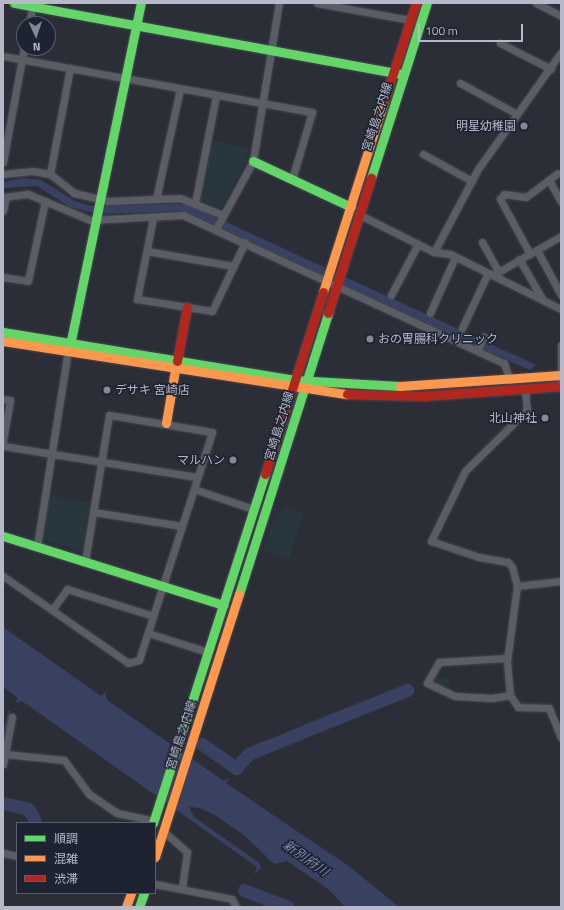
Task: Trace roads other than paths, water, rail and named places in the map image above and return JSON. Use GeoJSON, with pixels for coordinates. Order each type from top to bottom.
{"type":"FeatureCollection","features":[{"type":"Feature","properties":{"kind":"street"},"geometry":{"type":"LineString","coordinates":[[14,3],[33,5],[272,49],[404,75]]}},
{"type":"Feature","properties":{"kind":"street"},"geometry":{"type":"LineString","coordinates":[[37,546],[69,347],[141,3]]}},
{"type":"Feature","properties":{"kind":"street"},"geometry":{"type":"LineString","coordinates":[[216,229],[253,161],[261,102],[272,49],[279,3]]}},
{"type":"Feature","properties":{"kind":"street"},"geometry":{"type":"LineString","coordinates":[[317,3],[349,6],[410,20]]}},
{"type":"Feature","properties":{"kind":"street","name":"宮崎島之内線"},"geometry":{"type":"LineString","coordinates":[[156,854],[304,385],[351,207],[416,3]]}},
{"type":"Feature","properties":{"kind":"street","name":"宮崎島之内線"},"geometry":{"type":"LineString","coordinates":[[154,819],[293,384],[358,214],[427,3]]}},
{"type":"Feature","properties":{"kind":"street"},"geometry":{"type":"LineString","coordinates":[[536,3],[561,16]]}},
{"type":"Feature","properties":{"kind":"street"},"geometry":{"type":"LineString","coordinates":[[31,16],[33,5]]}},
{"type":"Feature","properties":{"kind":"street"},"geometry":{"type":"LineString","coordinates":[[500,43],[551,69]]}},
{"type":"Feature","properties":{"kind":"street"},"geometry":{"type":"LineString","coordinates":[[434,252],[472,182],[517,114],[551,69],[561,52]]}},
{"type":"Feature","properties":{"kind":"street"},"geometry":{"type":"LineString","coordinates":[[3,56],[216,96],[261,102],[312,112],[292,179]]}},
{"type":"Feature","properties":{"kind":"street"},"geometry":{"type":"LineString","coordinates":[[3,162],[23,56]]}},
{"type":"Feature","properties":{"kind":"street"},"geometry":{"type":"LineString","coordinates":[[50,174],[70,68]]}},
{"type":"Feature","properties":{"kind":"street"},"geometry":{"type":"LineString","coordinates":[[460,83],[517,114]]}},
{"type":"Feature","properties":{"kind":"street"},"geometry":{"type":"LineString","coordinates":[[156,199],[180,89]]}},
{"type":"Feature","properties":{"kind":"street"},"geometry":{"type":"LineString","coordinates":[[195,203],[216,96]]}},
{"type":"Feature","properties":{"kind":"street"},"geometry":{"type":"LineString","coordinates":[[423,154],[472,182]]}},
{"type":"Feature","properties":{"kind":"street"},"geometry":{"type":"LineString","coordinates":[[253,161],[351,207]]}},
{"type":"Feature","properties":{"kind":"street"},"geometry":{"type":"LineString","coordinates":[[3,174],[33,171],[50,174],[74,193],[99,202],[180,198],[195,203],[222,216]]}},
{"type":"Feature","properties":{"kind":"street"},"geometry":{"type":"LineString","coordinates":[[530,254],[500,199],[504,194],[526,197],[557,174]]}},
{"type":"Feature","properties":{"kind":"street"},"geometry":{"type":"LineString","coordinates":[[549,180],[561,202]]}},
{"type":"Feature","properties":{"kind":"street"},"geometry":{"type":"LineString","coordinates":[[3,211],[5,197],[28,194],[80,219],[153,218],[183,215],[245,242],[333,277],[504,363],[510,380]]}},
{"type":"Feature","properties":{"kind":"street"},"geometry":{"type":"LineString","coordinates":[[3,277],[28,281],[45,201]]}},
{"type":"Feature","properties":{"kind":"street"},"geometry":{"type":"LineString","coordinates":[[358,214],[434,252],[455,257],[493,273],[561,309]]}},
{"type":"Feature","properties":{"kind":"street"},"geometry":{"type":"LineString","coordinates":[[153,218],[137,299],[212,311],[245,242]]}},
{"type":"Feature","properties":{"kind":"street"},"geometry":{"type":"LineString","coordinates":[[462,328],[493,273],[561,236]]}},
{"type":"Feature","properties":{"kind":"street"},"geometry":{"type":"LineString","coordinates":[[482,242],[493,273]]}},
{"type":"Feature","properties":{"kind":"street"},"geometry":{"type":"LineString","coordinates":[[391,294],[418,244]]}},
{"type":"Feature","properties":{"kind":"street"},"geometry":{"type":"LineString","coordinates":[[537,250],[561,294]]}},
{"type":"Feature","properties":{"kind":"street"},"geometry":{"type":"LineString","coordinates":[[146,251],[233,266]]}},
{"type":"Feature","properties":{"kind":"street"},"geometry":{"type":"LineString","coordinates":[[430,313],[455,257]]}},
{"type":"Feature","properties":{"kind":"street"},"geometry":{"type":"LineString","coordinates":[[520,259],[543,300]]}},
{"type":"Feature","properties":{"kind":"street"},"geometry":{"type":"LineString","coordinates":[[166,423],[186,307]]}},
{"type":"Feature","properties":{"kind":"street"},"geometry":{"type":"LineString","coordinates":[[3,332],[69,347],[293,384],[423,396],[561,387],[561,345]]}},
{"type":"Feature","properties":{"kind":"street"},"geometry":{"type":"LineString","coordinates":[[477,350],[484,337]]}},
{"type":"Feature","properties":{"kind":"street"},"geometry":{"type":"LineString","coordinates":[[3,341],[69,347]]}},
{"type":"Feature","properties":{"kind":"street"},"geometry":{"type":"LineString","coordinates":[[304,385],[387,387],[560,376]]}},
{"type":"Feature","properties":{"kind":"street"},"geometry":{"type":"LineString","coordinates":[[525,389],[527,410],[465,471],[431,541],[480,557],[508,562],[517,586],[507,658],[510,695],[518,706],[540,706],[557,714],[561,738]]}},
{"type":"Feature","properties":{"kind":"street"},"geometry":{"type":"LineString","coordinates":[[3,399],[10,400],[3,440]]}},
{"type":"Feature","properties":{"kind":"street"},"geometry":{"type":"LineString","coordinates":[[3,576],[128,664],[140,660],[212,432],[166,423],[109,415],[85,561]]}},
{"type":"Feature","properties":{"kind":"street"},"geometry":{"type":"LineString","coordinates":[[3,446],[197,477]]}},
{"type":"Feature","properties":{"kind":"street"},"geometry":{"type":"LineString","coordinates":[[194,489],[253,510]]}},
{"type":"Feature","properties":{"kind":"street"},"geometry":{"type":"LineString","coordinates":[[94,512],[182,526]]}},
{"type":"Feature","properties":{"kind":"street"},"geometry":{"type":"LineString","coordinates":[[3,536],[223,605]]}},
{"type":"Feature","properties":{"kind":"street"},"geometry":{"type":"LineString","coordinates":[[517,586],[561,581]]}},
{"type":"Feature","properties":{"kind":"street"},"geometry":{"type":"LineString","coordinates":[[52,610],[67,589],[153,616]]}},
{"type":"Feature","properties":{"kind":"street"},"geometry":{"type":"LineString","coordinates":[[148,633],[208,652]]}},
{"type":"Feature","properties":{"kind":"street"},"geometry":{"type":"LineString","coordinates":[[507,658],[439,662],[427,683],[455,696],[492,698],[510,695]]}},
{"type":"Feature","properties":{"kind":"street"},"geometry":{"type":"LineString","coordinates":[[3,764],[12,717]]}},
{"type":"Feature","properties":{"kind":"street"},"geometry":{"type":"LineString","coordinates":[[5,754],[64,760],[89,794],[117,814],[154,819]]}},
{"type":"Feature","properties":{"kind":"street"},"geometry":{"type":"LineString","coordinates":[[163,831],[187,852],[182,889]]}},
{"type":"Feature","properties":{"kind":"street"},"geometry":{"type":"LineString","coordinates":[[3,853],[16,856]]}},
{"type":"Feature","properties":{"kind":"street"},"geometry":{"type":"LineString","coordinates":[[156,884],[232,899],[236,907]]}},
{"type":"Feature","properties":{"kind":"street"},"geometry":{"type":"LineString","coordinates":[[126,907],[131,894]]}},
{"type":"Feature","properties":{"kind":"street"},"geometry":{"type":"LineString","coordinates":[[139,907],[144,894]]}},
{"type":"Feature","properties":{"kind":"water"},"geometry":{"type":"Polygon","coordinates":[[[23,178],[41,180],[75,201],[91,206],[187,204],[482,340],[478,347],[184,211],[98,214],[70,207],[37,186],[3,188],[3,182],[23,178]]]}},
{"type":"Feature","properties":{"kind":"water"},"geometry":{"type":"Polygon","coordinates":[[[483,341],[536,365],[530,370],[480,348],[483,341]]]}},
{"type":"Feature","properties":{"kind":"water"},"geometry":{"type":"Polygon","coordinates":[[[3,627],[101,696],[105,692],[107,700],[224,781],[230,777],[226,783],[350,867],[399,907],[345,907],[328,889],[287,861],[274,864],[245,836],[215,815],[200,808],[189,807],[194,817],[258,862],[261,868],[254,874],[257,867],[22,701],[15,703],[18,698],[3,687],[3,627]]]}},
{"type":"Feature","properties":{"kind":"waterway","name":"新別府川"},"geometry":{"type":"LineString","coordinates":[[307,730],[407,690]]}},
{"type":"Feature","properties":{"kind":"waterway","name":"新別府川"},"geometry":{"type":"LineString","coordinates":[[3,742],[9,712]]}},
{"type":"Feature","properties":{"kind":"waterway","name":"新別府川"},"geometry":{"type":"LineString","coordinates":[[202,744],[236,768],[248,754],[303,732]]}},
{"type":"Feature","properties":{"kind":"waterway","name":"新別府川"},"geometry":{"type":"LineString","coordinates":[[3,803],[28,809],[35,820]]}},
{"type":"Feature","properties":{"kind":"waterway","name":"新別府川"},"geometry":{"type":"LineString","coordinates":[[244,890],[288,907]]}},
{"type":"Feature","properties":{"kind":"place","name":"明星幼稚園"},"geometry":{"type":"Point","coordinates":[524,126]}},
{"type":"Feature","properties":{"kind":"place","name":"おの胃腸科クリニック"},"geometry":{"type":"Point","coordinates":[370,339]}},
{"type":"Feature","properties":{"kind":"place","name":"デサキ 宮崎店"},"geometry":{"type":"Point","coordinates":[107,390]}},
{"type":"Feature","properties":{"kind":"place","name":"北山神社"},"geometry":{"type":"Point","coordinates":[545,418]}},
{"type":"Feature","properties":{"kind":"place","name":"マルハン"},"geometry":{"type":"Point","coordinates":[233,460]}}]}
